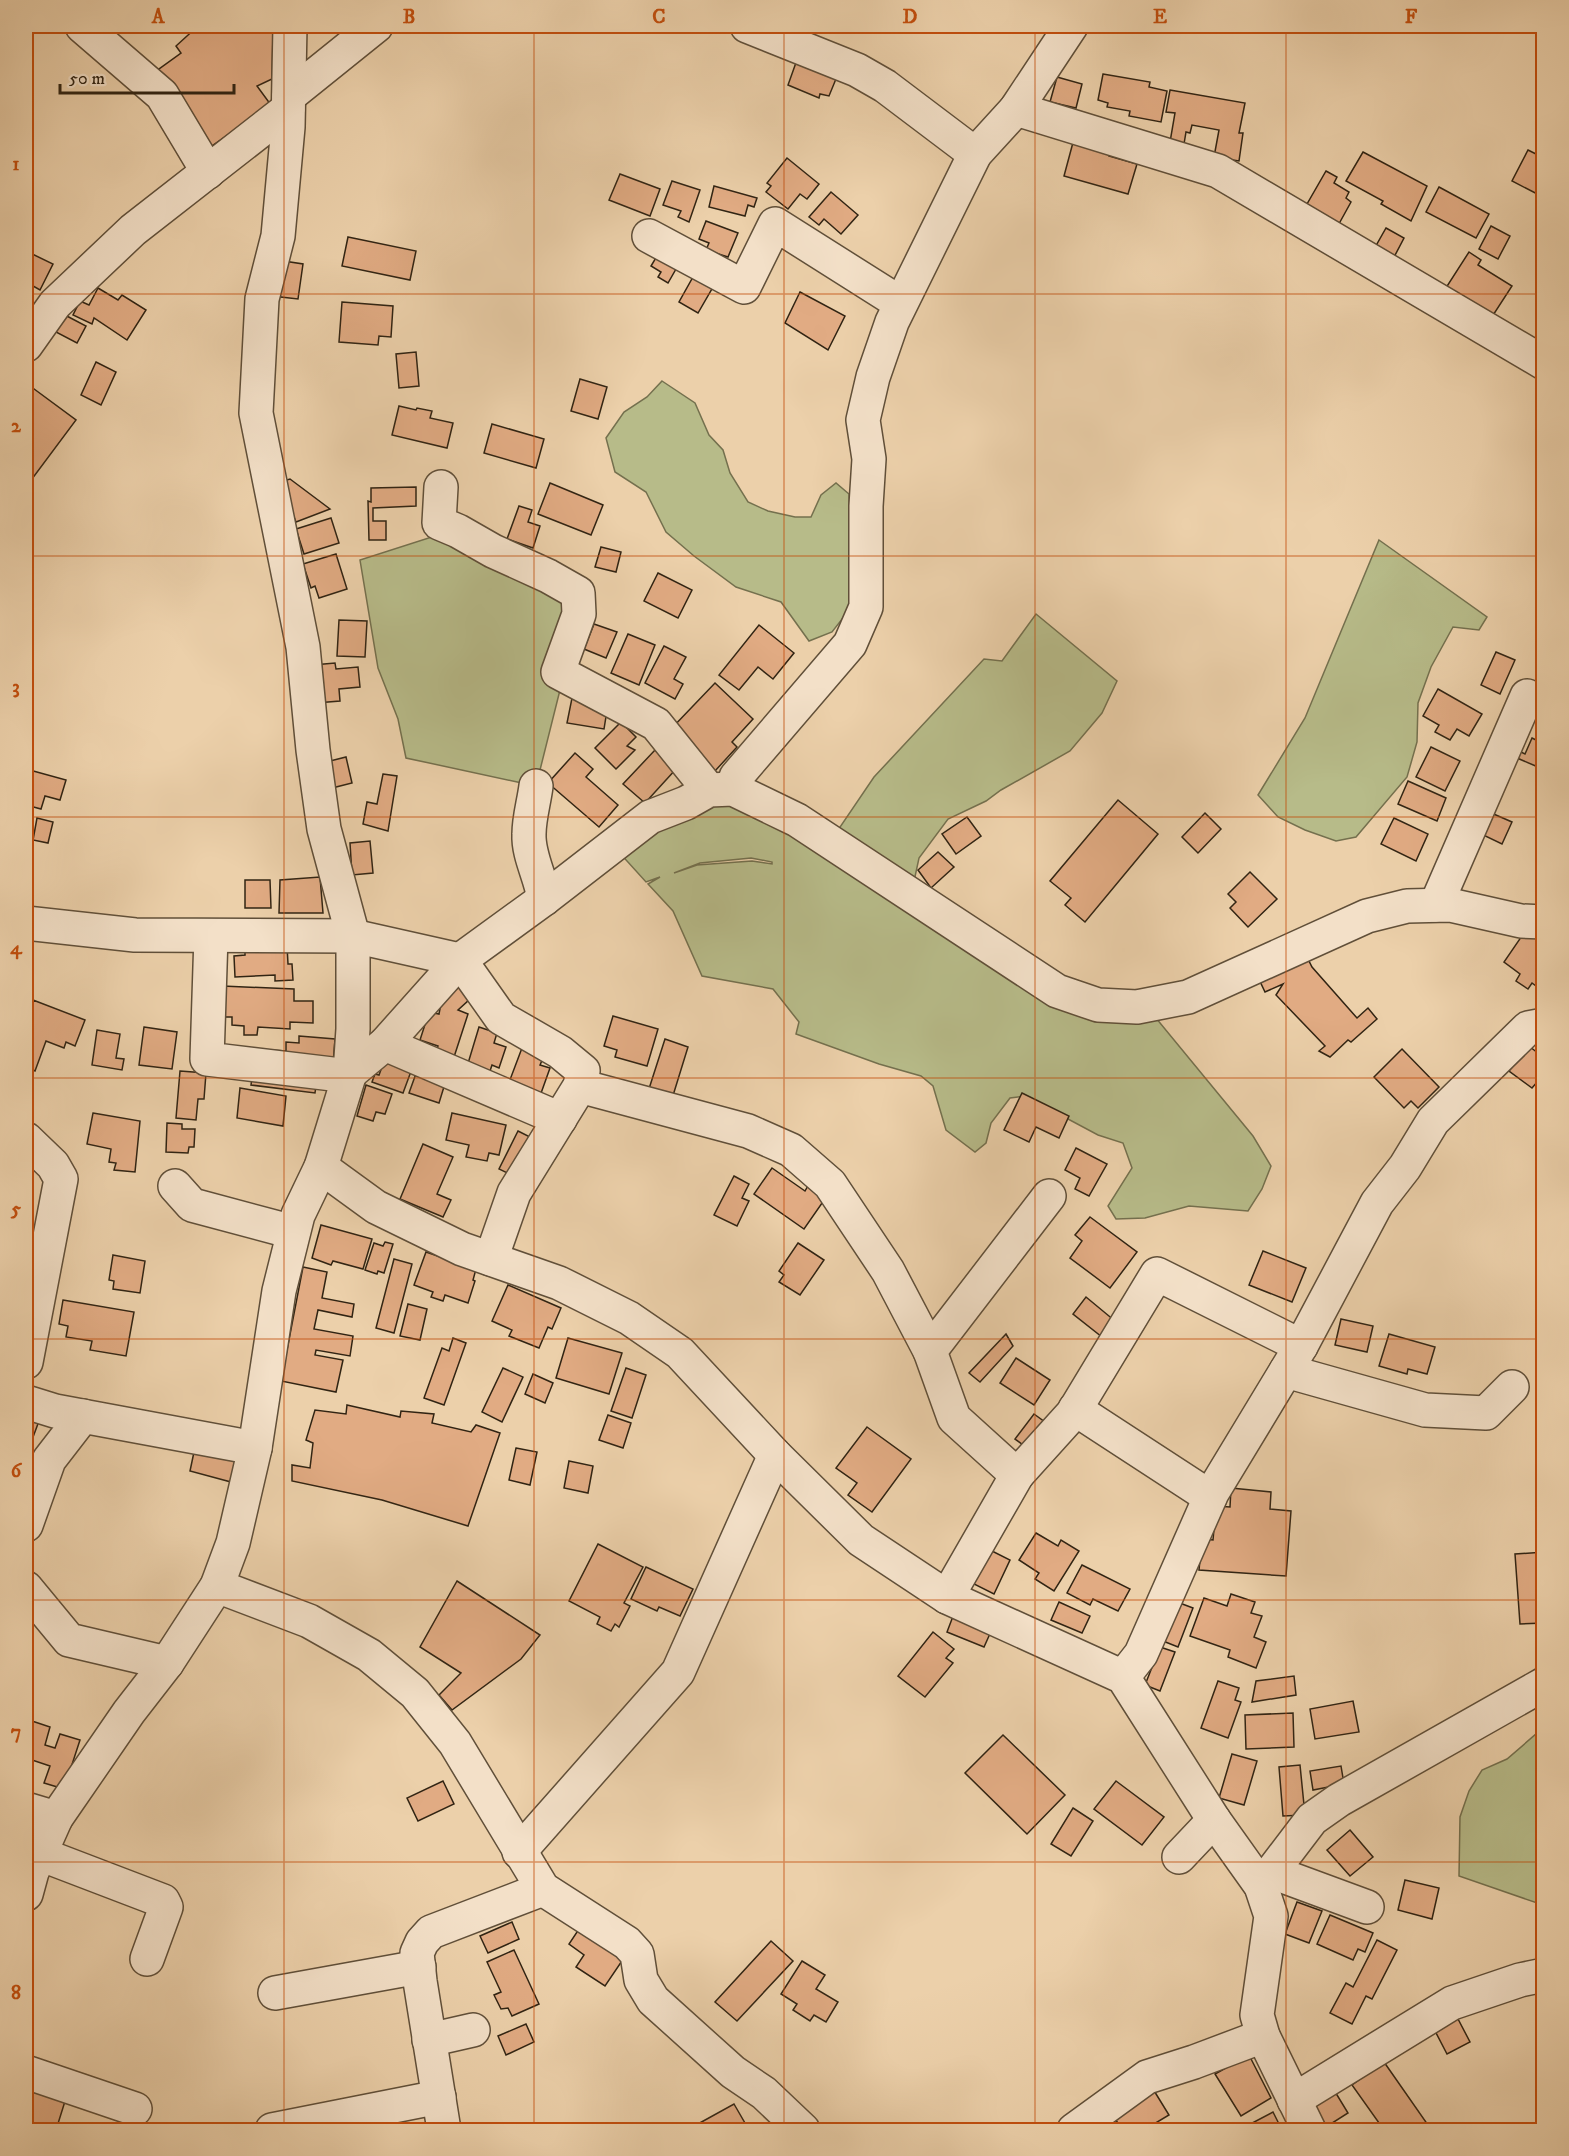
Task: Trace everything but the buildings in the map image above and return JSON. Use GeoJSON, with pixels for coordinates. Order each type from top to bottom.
{"type":"FeatureCollection","features":[{"type":"Feature","properties":{"kind":"street"},"geometry":{"type":"LineString","coordinates":[[82,26],[162,95],[208,172]]}},
{"type":"Feature","properties":{"kind":"street"},"geometry":{"type":"LineString","coordinates":[[26,1894],[40,1854],[41,1814],[129,1712],[167,1663],[217,1586],[233,1543],[255,1448],[279,1291],[293,1232],[298,1215],[321,1167],[349,1074],[353,1029],[353,936],[324,829],[313,750],[303,647],[256,413],[262,299],[278,236],[289,103],[290,26]]}},
{"type":"Feature","properties":{"kind":"street"},"geometry":{"type":"LineString","coordinates":[[26,345],[55,304],[134,230],[208,172],[376,26]]}},
{"type":"Feature","properties":{"kind":"street"},"geometry":{"type":"LineString","coordinates":[[747,26],[857,70],[885,86],[975,154]]}},
{"type":"Feature","properties":{"kind":"street"},"geometry":{"type":"LineString","coordinates":[[211,936],[207,1059],[349,1074],[385,1044],[460,960],[650,817],[721,790],[736,777],[850,644],[866,607],[866,506],[869,459],[863,420],[873,377],[900,303],[975,154],[1016,109],[1071,26]]}},
{"type":"Feature","properties":{"kind":"street"},"geometry":{"type":"LineString","coordinates":[[1016,109],[1218,171],[1544,363]]}},
{"type":"Feature","properties":{"kind":"street"},"geometry":{"type":"LineString","coordinates":[[649,236],[744,287],[775,224],[900,303]]}},
{"type":"Feature","properties":{"kind":"street"},"geometry":{"type":"LineString","coordinates":[[441,487],[439,523],[578,593],[579,614],[558,672],[656,724],[721,790],[797,820],[1057,991],[1098,1005],[1137,1007],[1188,997],[1367,916],[1407,906],[1450,905],[1521,921],[1544,922]]}},
{"type":"Feature","properties":{"kind":"street"},"geometry":{"type":"LineString","coordinates":[[1436,905],[1527,696]]}},
{"type":"Feature","properties":{"kind":"street"},"geometry":{"type":"LineString","coordinates":[[536,786],[528,834],[544,898]]}},
{"type":"Feature","properties":{"kind":"street"},"geometry":{"type":"LineString","coordinates":[[26,923],[135,935],[353,936],[460,960],[501,1018],[560,1052],[583,1071],[580,1086],[514,1193],[491,1259]]}},
{"type":"Feature","properties":{"kind":"street"},"geometry":{"type":"LineString","coordinates":[[1123,1677],[1141,1654],[1210,1497],[1293,1359],[1377,1203],[1405,1167],[1433,1121],[1528,1028],[1544,1025]]}},
{"type":"Feature","properties":{"kind":"street"},"geometry":{"type":"LineString","coordinates":[[385,1044],[560,1119]]}},
{"type":"Feature","properties":{"kind":"street"},"geometry":{"type":"LineString","coordinates":[[580,1086],[748,1131],[791,1150],[830,1184],[888,1271],[930,1351],[954,1418],[1017,1475]]}},
{"type":"Feature","properties":{"kind":"street"},"geometry":{"type":"LineString","coordinates":[[26,1139],[53,1165],[61,1179],[26,1362]]}},
{"type":"Feature","properties":{"kind":"street"},"geometry":{"type":"LineString","coordinates":[[321,1167],[376,1207],[462,1249],[559,1283],[629,1318],[680,1353],[775,1455],[861,1540],[947,1597],[1123,1677],[1214,1820],[1267,1879],[1367,1907]]}},
{"type":"Feature","properties":{"kind":"street"},"geometry":{"type":"LineString","coordinates":[[175,1186],[192,1204],[293,1232]]}},
{"type":"Feature","properties":{"kind":"street"},"geometry":{"type":"LineString","coordinates":[[930,1351],[1049,1196]]}},
{"type":"Feature","properties":{"kind":"street"},"geometry":{"type":"LineString","coordinates":[[947,1597],[1017,1475],[1075,1409],[1157,1274],[1293,1359],[1425,1410],[1486,1413],[1512,1387]]}},
{"type":"Feature","properties":{"kind":"street"},"geometry":{"type":"LineString","coordinates":[[26,1402],[55,1411],[255,1448]]}},
{"type":"Feature","properties":{"kind":"street"},"geometry":{"type":"LineString","coordinates":[[1075,1409],[1210,1497]]}},
{"type":"Feature","properties":{"kind":"street"},"geometry":{"type":"LineString","coordinates":[[26,1525],[49,1460],[83,1416]]}},
{"type":"Feature","properties":{"kind":"street"},"geometry":{"type":"LineString","coordinates":[[519,1852],[678,1672],[775,1455]]}},
{"type":"Feature","properties":{"kind":"street"},"geometry":{"type":"LineString","coordinates":[[217,1586],[309,1621],[369,1655],[415,1693],[455,1743],[543,1889],[627,1943],[637,1954],[641,1980],[653,2000],[733,2072],[764,2093],[802,2130]]}},
{"type":"Feature","properties":{"kind":"street"},"geometry":{"type":"LineString","coordinates":[[26,1588],[69,1640],[167,1663]]}},
{"type":"Feature","properties":{"kind":"street"},"geometry":{"type":"LineString","coordinates":[[1309,2130],[1263,2036],[1257,2015],[1271,1916],[1267,1879],[1312,1819],[1339,1800],[1544,1684]]}},
{"type":"Feature","properties":{"kind":"street"},"geometry":{"type":"LineString","coordinates":[[1179,1857],[1214,1820]]}},
{"type":"Feature","properties":{"kind":"street"},"geometry":{"type":"LineString","coordinates":[[40,1854],[163,1901],[166,1906],[147,1959]]}},
{"type":"Feature","properties":{"kind":"street"},"geometry":{"type":"LineString","coordinates":[[444,2130],[417,1953],[422,1942],[431,1932],[543,1889]]}},
{"type":"Feature","properties":{"kind":"street"},"geometry":{"type":"LineString","coordinates":[[275,1993],[418,1967]]}},
{"type":"Feature","properties":{"kind":"street"},"geometry":{"type":"LineString","coordinates":[[1294,2100],[1452,2003],[1520,1980],[1544,1975]]}},
{"type":"Feature","properties":{"kind":"street"},"geometry":{"type":"LineString","coordinates":[[429,2040],[473,2030]]}},
{"type":"Feature","properties":{"kind":"street"},"geometry":{"type":"LineString","coordinates":[[1074,2130],[1147,2077],[1263,2036]]}},
{"type":"Feature","properties":{"kind":"street"},"geometry":{"type":"LineString","coordinates":[[26,2072],[135,2109]]}},
{"type":"Feature","properties":{"kind":"street"},"geometry":{"type":"LineString","coordinates":[[272,2130],[439,2097]]}},
{"type":"Feature","properties":{"kind":"green space"},"geometry":{"type":"Polygon","coordinates":[[[662,381],[695,403],[709,435],[723,450],[730,473],[748,502],[768,511],[795,517],[811,517],[821,495],[836,483],[849,494],[850,609],[832,632],[809,641],[781,602],[736,587],[666,532],[646,492],[615,472],[606,438],[624,412],[647,397],[662,381]]]}},
{"type":"Feature","properties":{"kind":"green space"},"geometry":{"type":"Polygon","coordinates":[[[441,534],[493,551],[579,614],[536,786],[406,758],[398,719],[378,668],[360,560],[441,534]]]}},
{"type":"Feature","properties":{"kind":"green space"},"geometry":{"type":"Polygon","coordinates":[[[1379,540],[1487,617],[1479,630],[1453,627],[1431,667],[1418,703],[1417,742],[1407,777],[1356,837],[1336,841],[1278,817],[1258,795],[1305,718],[1379,540]]]}},
{"type":"Feature","properties":{"kind":"green space"},"geometry":{"type":"Polygon","coordinates":[[[1036,614],[1117,681],[1102,713],[1070,751],[986,801],[948,819],[919,858],[913,886],[838,830],[874,777],[984,659],[1002,661],[1036,614]]]}},
{"type":"Feature","properties":{"kind":"green space"},"geometry":{"type":"Polygon","coordinates":[[[732,793],[1053,989],[1151,1012],[1253,1136],[1271,1166],[1262,1189],[1248,1211],[1189,1206],[1145,1218],[1116,1219],[1108,1206],[1132,1168],[1123,1143],[1098,1135],[1025,1096],[1010,1098],[991,1123],[986,1143],[975,1152],[946,1130],[933,1086],[921,1076],[879,1064],[796,1034],[799,1022],[773,989],[702,976],[673,911],[648,884],[660,877],[646,882],[617,850],[732,793]],[[751,858],[700,863],[674,873],[697,865],[752,861],[772,864],[772,862],[751,858]]]}},
{"type":"Feature","properties":{"kind":"green space"},"geometry":{"type":"Polygon","coordinates":[[[1543,1728],[1544,1874],[1541,1883],[1543,1905],[1459,1876],[1460,1817],[1469,1791],[1482,1770],[1507,1759],[1543,1728]]]}}]}
